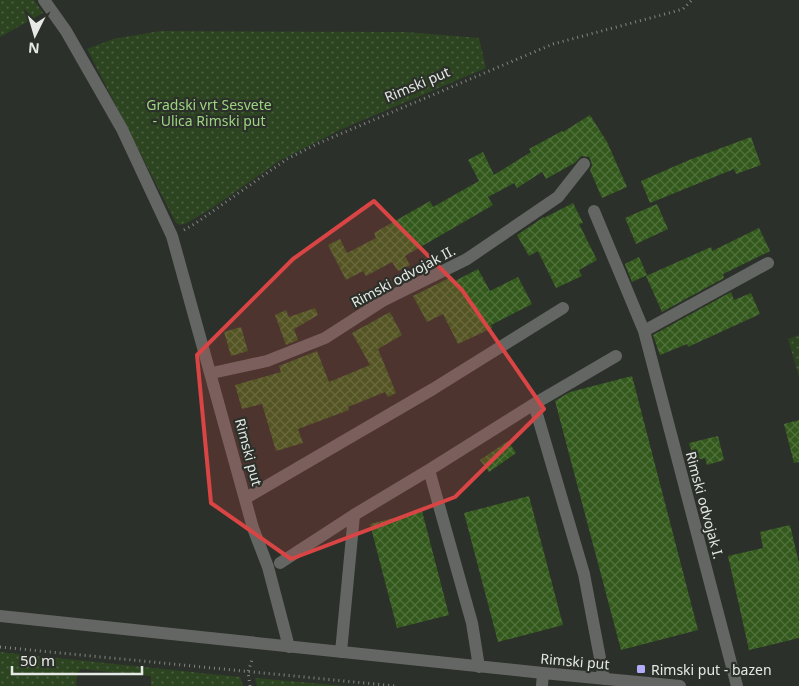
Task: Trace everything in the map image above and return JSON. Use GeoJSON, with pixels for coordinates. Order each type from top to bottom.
{"type":"FeatureCollection","features":[{"type":"Feature","properties":{"kind":"street","name":"Rimski put"},"geometry":{"type":"LineString","coordinates":[[44,0],[66,31],[122,129],[172,236],[212,373],[253,528],[268,567],[289,647]]}},
{"type":"Feature","properties":{"kind":"street","name":"Rimski odvojak II."},"geometry":{"type":"LineString","coordinates":[[212,373],[267,361],[325,338],[384,300],[467,259],[558,197],[584,164]]}},
{"type":"Feature","properties":{"kind":"street","name":"Rimski odvojak I."},"geometry":{"type":"LineString","coordinates":[[594,211],[644,331],[738,686]]}},
{"type":"Feature","properties":{"kind":"street"},"geometry":{"type":"LineString","coordinates":[[644,331],[768,263]]}},
{"type":"Feature","properties":{"kind":"street"},"geometry":{"type":"LineString","coordinates":[[246,498],[433,389],[563,308]]}},
{"type":"Feature","properties":{"kind":"street"},"geometry":{"type":"LineString","coordinates":[[280,563],[534,404],[616,356]]}},
{"type":"Feature","properties":{"kind":"street"},"geometry":{"type":"LineString","coordinates":[[534,404],[584,574],[604,679]]}},
{"type":"Feature","properties":{"kind":"street"},"geometry":{"type":"LineString","coordinates":[[429,470],[472,624],[479,666]]}},
{"type":"Feature","properties":{"kind":"street"},"geometry":{"type":"LineString","coordinates":[[341,652],[354,515]]}},
{"type":"Feature","properties":{"kind":"street","name":"Rimski put"},"geometry":{"type":"LineString","coordinates":[[0,616],[479,666],[542,680],[604,679],[680,686]]}},
{"type":"Feature","properties":{"kind":"path","name":"Rimski put"},"geometry":{"type":"LineString","coordinates":[[172,236],[196,223],[287,159],[320,143],[553,44],[683,9],[692,0]]}},
{"type":"Feature","properties":{"kind":"path"},"geometry":{"type":"LineString","coordinates":[[0,647],[395,686]]}},
{"type":"Feature","properties":{"kind":"path"},"geometry":{"type":"LineString","coordinates":[[250,686],[248,672],[253,656]]}},
{"type":"Feature","properties":{"kind":"highlighted area"},"geometry":{"type":"Polygon","coordinates":[[[374,201],[462,290],[544,409],[455,497],[291,559],[211,503],[197,355],[293,259],[374,201]]]}},
{"type":"Feature","properties":{"kind":"green space"},"geometry":{"type":"Polygon","coordinates":[[[0,0],[34,0],[43,13],[0,37],[0,0]]]}},
{"type":"Feature","properties":{"kind":"green space","name":"Gradski vrt Sesvete - Ulica Rimski put"},"geometry":{"type":"Polygon","coordinates":[[[160,31],[406,32],[479,38],[486,68],[342,129],[281,160],[212,208],[187,223],[180,225],[176,223],[87,49],[113,39],[160,31]]]}},
{"type":"Feature","properties":{"kind":"green space"},"geometry":{"type":"Polygon","coordinates":[[[799,335],[799,377],[788,339],[799,335]]]}},
{"type":"Feature","properties":{"kind":"green space"},"geometry":{"type":"Polygon","coordinates":[[[0,652],[240,677],[243,686],[151,686],[151,676],[81,669],[77,673],[76,686],[0,686],[0,652]]]}},
{"type":"Feature","properties":{"kind":"green space"},"geometry":{"type":"Polygon","coordinates":[[[255,678],[345,686],[257,686],[255,678]]]}},
{"type":"Feature","properties":{"kind":"building"},"geometry":{"type":"Polygon","coordinates":[[[590,115],[607,142],[627,187],[602,198],[590,170],[592,166],[589,157],[581,156],[576,162],[546,179],[542,172],[517,188],[514,183],[488,197],[493,205],[405,256],[410,265],[398,271],[392,262],[366,276],[363,271],[346,280],[328,245],[340,239],[347,253],[376,238],[374,233],[430,201],[433,207],[479,181],[468,160],[483,152],[494,175],[531,152],[529,149],[563,132],[590,115]]]}},
{"type":"Feature","properties":{"kind":"building"},"geometry":{"type":"Polygon","coordinates":[[[751,137],[761,165],[736,174],[734,169],[650,203],[641,181],[689,160],[751,137]]]}},
{"type":"Feature","properties":{"kind":"building"},"geometry":{"type":"Polygon","coordinates":[[[573,203],[583,223],[579,224],[597,260],[579,270],[582,276],[556,288],[538,251],[529,256],[517,235],[544,217],[573,203]]]}},
{"type":"Feature","properties":{"kind":"building"},"geometry":{"type":"Polygon","coordinates":[[[657,204],[668,229],[636,244],[625,218],[657,204]]]}},
{"type":"Feature","properties":{"kind":"building"},"geometry":{"type":"Polygon","coordinates":[[[759,228],[770,251],[723,274],[724,278],[662,312],[646,276],[711,247],[712,251],[759,228]]]}},
{"type":"Feature","properties":{"kind":"building"},"geometry":{"type":"Polygon","coordinates":[[[639,257],[647,275],[632,282],[625,264],[639,257]]]}},
{"type":"Feature","properties":{"kind":"building"},"geometry":{"type":"Polygon","coordinates":[[[478,269],[490,291],[518,277],[532,304],[491,325],[492,328],[458,344],[443,314],[427,322],[413,296],[451,277],[453,282],[478,269]]]}},
{"type":"Feature","properties":{"kind":"building"},"geometry":{"type":"Polygon","coordinates":[[[731,292],[734,300],[751,293],[760,314],[688,347],[687,344],[660,355],[653,335],[731,292]]]}},
{"type":"Feature","properties":{"kind":"building"},"geometry":{"type":"Polygon","coordinates":[[[315,308],[318,315],[294,329],[298,340],[286,345],[275,315],[286,310],[289,317],[315,308]]]}},
{"type":"Feature","properties":{"kind":"building"},"geometry":{"type":"Polygon","coordinates":[[[390,312],[402,335],[378,349],[396,393],[388,397],[385,392],[348,407],[349,410],[298,429],[303,443],[276,451],[262,404],[242,409],[235,385],[281,372],[279,366],[317,351],[329,382],[370,365],[352,333],[390,312]]]}},
{"type":"Feature","properties":{"kind":"building"},"geometry":{"type":"Polygon","coordinates":[[[241,327],[248,351],[231,356],[224,332],[241,327]]]}},
{"type":"Feature","properties":{"kind":"building"},"geometry":{"type":"Polygon","coordinates":[[[632,376],[698,630],[621,650],[555,401],[570,392],[632,376]]]}},
{"type":"Feature","properties":{"kind":"building"},"geometry":{"type":"Polygon","coordinates":[[[799,420],[799,462],[794,463],[784,424],[799,420]]]}},
{"type":"Feature","properties":{"kind":"building"},"geometry":{"type":"Polygon","coordinates":[[[718,436],[724,460],[707,465],[705,458],[694,461],[689,443],[718,436]]]}},
{"type":"Feature","properties":{"kind":"building"},"geometry":{"type":"Polygon","coordinates":[[[508,441],[516,453],[489,472],[480,460],[508,441]]]}},
{"type":"Feature","properties":{"kind":"building"},"geometry":{"type":"Polygon","coordinates":[[[529,496],[563,625],[498,642],[464,513],[529,496]]]}},
{"type":"Feature","properties":{"kind":"building"},"geometry":{"type":"Polygon","coordinates":[[[422,511],[449,615],[397,628],[370,524],[422,511]]]}},
{"type":"Feature","properties":{"kind":"building"},"geometry":{"type":"Polygon","coordinates":[[[790,525],[799,563],[799,638],[749,650],[728,556],[763,548],[760,532],[790,525]]]}},
{"type":"Feature","properties":{"kind":"place","name":"Rimski put - bazen"},"geometry":{"type":"Point","coordinates":[641,669]}}]}
